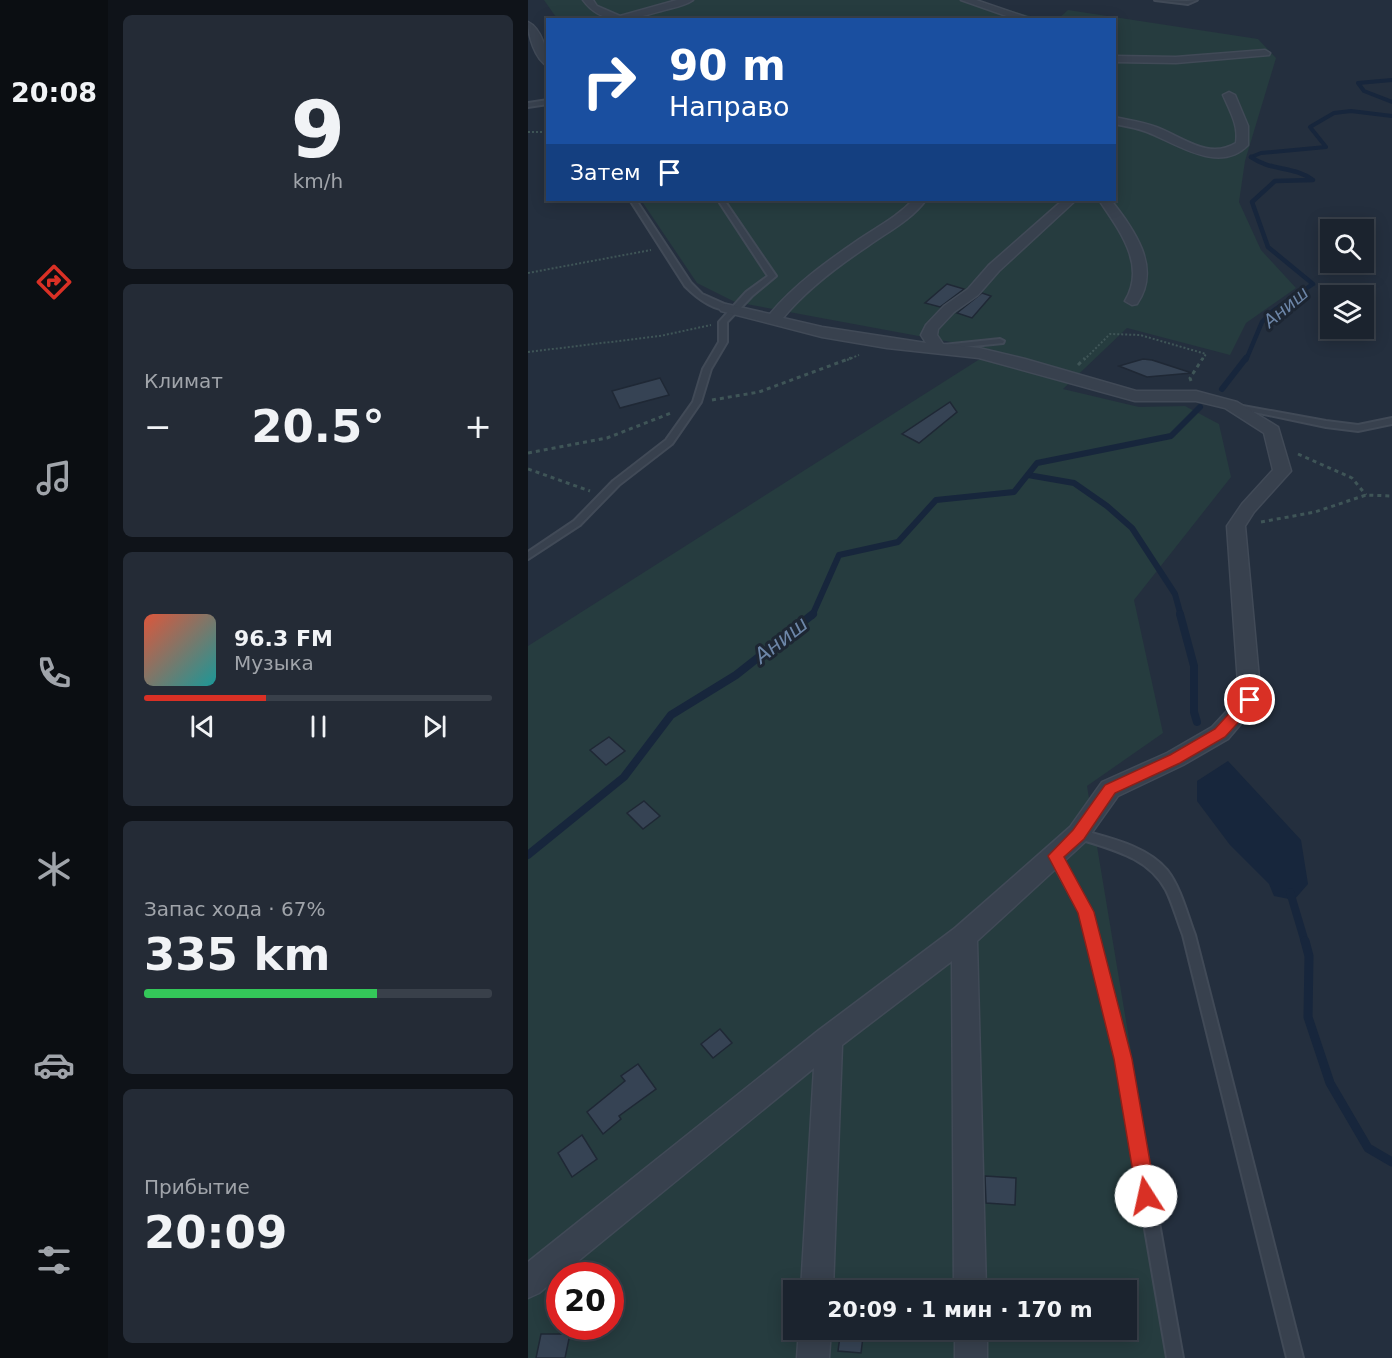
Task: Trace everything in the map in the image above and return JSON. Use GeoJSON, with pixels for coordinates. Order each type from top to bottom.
{"type":"FeatureCollection","features":[{"type":"Feature","properties":{"kind":"street"},"geometry":{"type":"LineString","coordinates":[[588,0],[594,8],[616,18]]}},
{"type":"Feature","properties":{"kind":"street"},"geometry":{"type":"LineString","coordinates":[[622,18],[688,0]]}},
{"type":"Feature","properties":{"kind":"street"},"geometry":{"type":"LineString","coordinates":[[966,0],[1024,18]]}},
{"type":"Feature","properties":{"kind":"street"},"geometry":{"type":"LineString","coordinates":[[528,25],[536,38],[543,58]]}},
{"type":"Feature","properties":{"kind":"street"},"geometry":{"type":"LineString","coordinates":[[536,38],[546,38]]}},
{"type":"Feature","properties":{"kind":"street"},"geometry":{"type":"LineString","coordinates":[[1116,59],[1187,60],[1265,53]]}},
{"type":"Feature","properties":{"kind":"street"},"geometry":{"type":"LineString","coordinates":[[1116,120],[1148,128],[1206,152],[1228,154],[1242,145],[1244,138],[1244,130],[1228,95]]}},
{"type":"Feature","properties":{"kind":"street"},"geometry":{"type":"LineString","coordinates":[[772,320],[793,296],[861,244],[906,215],[919,201]]}},
{"type":"Feature","properties":{"kind":"street"},"geometry":{"type":"LineString","coordinates":[[937,347],[929,335],[931,328],[940,318],[973,292],[994,268],[1069,201]]}},
{"type":"Feature","properties":{"kind":"street"},"geometry":{"type":"LineString","coordinates":[[1106,201],[1125,226],[1141,268],[1140,284],[1132,301]]}},
{"type":"Feature","properties":{"kind":"street"},"geometry":{"type":"LineString","coordinates":[[528,1282],[829,1039],[964,936],[1078,834],[1110,789],[1175,759],[1220,733],[1250,700],[1236,526],[1248,508],[1282,471],[1272,431],[1232,405],[1196,396],[1135,396],[1014,361],[937,347],[876,341],[822,332],[772,320],[728,314]]}},
{"type":"Feature","properties":{"kind":"street"},"geometry":{"type":"LineString","coordinates":[[964,936],[970,1280]]}},
{"type":"Feature","properties":{"kind":"street"},"geometry":{"type":"LineString","coordinates":[[817,1280],[829,1039]]}},
{"type":"Feature","properties":{"kind":"street"},"geometry":{"type":"LineString","coordinates":[[813,1358],[814,1340]]}},
{"type":"Feature","properties":{"kind":"street"},"geometry":{"type":"LineString","coordinates":[[970,1340],[971,1358]]}},
{"type":"Feature","properties":{"kind":"lane"},"geometry":{"type":"LineString","coordinates":[[1157,0],[1188,3],[1195,0]]}},
{"type":"Feature","properties":{"kind":"lane"},"geometry":{"type":"LineString","coordinates":[[528,105],[546,102]]}},
{"type":"Feature","properties":{"kind":"lane"},"geometry":{"type":"LineString","coordinates":[[634,201],[688,284],[699,296],[728,314]]}},
{"type":"Feature","properties":{"kind":"lane"},"geometry":{"type":"LineString","coordinates":[[528,556],[577,523],[616,483],[669,442],[697,402],[707,369],[723,342],[728,314],[772,276],[722,201]]}},
{"type":"Feature","properties":{"kind":"lane"},"geometry":{"type":"LineString","coordinates":[[937,347],[1000,341]]}},
{"type":"Feature","properties":{"kind":"lane"},"geometry":{"type":"LineString","coordinates":[[1232,405],[1347,427],[1358,428],[1392,421]]}},
{"type":"Feature","properties":{"kind":"lane"},"geometry":{"type":"LineString","coordinates":[[1078,834],[1148,859],[1170,885],[1188,935],[1295,1358]]}},
{"type":"Feature","properties":{"kind":"lane"},"geometry":{"type":"LineString","coordinates":[[1055,856],[1086,912],[1123,1059],[1175,1358]]}},
{"type":"Feature","properties":{"kind":"path"},"geometry":{"type":"LineString","coordinates":[[528,132],[546,132]]}},
{"type":"Feature","properties":{"kind":"path"},"geometry":{"type":"LineString","coordinates":[[528,273],[664,248]]}},
{"type":"Feature","properties":{"kind":"path"},"geometry":{"type":"LineString","coordinates":[[528,352],[660,336],[728,314]]}},
{"type":"Feature","properties":{"kind":"path"},"geometry":{"type":"LineString","coordinates":[[1066,376],[1110,334],[1140,335],[1206,354],[1190,378],[1196,396]]}},
{"type":"Feature","properties":{"kind":"path"},"geometry":{"type":"LineString","coordinates":[[1275,444],[1352,478],[1366,495]]}},
{"type":"Feature","properties":{"kind":"path"},"geometry":{"type":"LineString","coordinates":[[528,469],[604,496]]}},
{"type":"Feature","properties":{"kind":"path"},"geometry":{"type":"LineString","coordinates":[[1236,526],[1315,512],[1366,495],[1392,496]]}},
{"type":"Feature","properties":{"kind":"green space"},"geometry":{"type":"Polygon","coordinates":[[[544,0],[974,0],[1037,18],[557,18],[544,0]]]}},
{"type":"Feature","properties":{"kind":"green space"},"geometry":{"type":"Polygon","coordinates":[[[1068,10],[1258,39],[1276,58],[1245,161],[1239,202],[1261,250],[1296,288],[1246,323],[1230,355],[1127,328],[1063,389],[1139,407],[1185,406],[1219,424],[1231,477],[1134,600],[1163,733],[1087,786],[1182,1358],[528,1358],[528,646],[994,350],[735,302],[697,283],[642,201],[1116,201],[1116,18],[1059,18],[1068,10]]]}},
{"type":"Feature","properties":{"kind":"water"},"geometry":{"type":"Polygon","coordinates":[[[1228,761],[1301,840],[1308,884],[1294,900],[1274,896],[1269,884],[1230,845],[1197,801],[1197,781],[1228,761]]]}},
{"type":"Feature","properties":{"kind":"building"},"geometry":{"type":"Polygon","coordinates":[[[947,284],[964,289],[940,307],[925,303],[947,284]]]}},
{"type":"Feature","properties":{"kind":"building"},"geometry":{"type":"Polygon","coordinates":[[[982,293],[991,296],[972,318],[957,313],[982,293]]]}},
{"type":"Feature","properties":{"kind":"building"},"geometry":{"type":"Polygon","coordinates":[[[1143,359],[1192,373],[1147,377],[1119,366],[1143,359]]]}},
{"type":"Feature","properties":{"kind":"building"},"geometry":{"type":"Polygon","coordinates":[[[660,378],[669,395],[620,408],[612,391],[660,378]]]}},
{"type":"Feature","properties":{"kind":"building"},"geometry":{"type":"Polygon","coordinates":[[[950,402],[957,412],[919,443],[902,434],[950,402]]]}},
{"type":"Feature","properties":{"kind":"building"},"geometry":{"type":"Polygon","coordinates":[[[609,737],[625,751],[606,765],[590,750],[609,737]]]}},
{"type":"Feature","properties":{"kind":"building"},"geometry":{"type":"Polygon","coordinates":[[[644,801],[660,816],[643,829],[627,813],[644,801]]]}},
{"type":"Feature","properties":{"kind":"building"},"geometry":{"type":"Polygon","coordinates":[[[720,1029],[732,1043],[713,1058],[701,1044],[720,1029]]]}},
{"type":"Feature","properties":{"kind":"building"},"geometry":{"type":"Polygon","coordinates":[[[638,1064],[656,1089],[619,1116],[621,1119],[603,1134],[587,1112],[625,1081],[621,1076],[638,1064]]]}},
{"type":"Feature","properties":{"kind":"building"},"geometry":{"type":"Polygon","coordinates":[[[582,1135],[597,1159],[572,1177],[558,1153],[582,1135]]]}},
{"type":"Feature","properties":{"kind":"building"},"geometry":{"type":"Polygon","coordinates":[[[985,1176],[1016,1178],[1015,1205],[986,1203],[985,1176]]]}},
{"type":"Feature","properties":{"kind":"building"},"geometry":{"type":"Polygon","coordinates":[[[541,1334],[546,1334],[546,1340],[569,1340],[565,1358],[536,1358],[541,1334]]]}},
{"type":"Feature","properties":{"kind":"building"},"geometry":{"type":"Polygon","coordinates":[[[840,1340],[863,1340],[861,1353],[838,1351],[840,1340]]]}},
{"type":"Feature","properties":{"kind":"waterway","name":"Аниш"},"geometry":{"type":"LineString","coordinates":[[1392,80],[1358,83],[1364,91],[1392,102]]}},
{"type":"Feature","properties":{"kind":"waterway","name":"Аниш"},"geometry":{"type":"LineString","coordinates":[[1251,157],[1261,153],[1326,147],[1310,127],[1334,113],[1351,111],[1392,116]]}},
{"type":"Feature","properties":{"kind":"waterway","name":"Аниш"},"geometry":{"type":"LineString","coordinates":[[1246,360],[1262,322],[1274,310],[1313,284],[1268,247],[1252,202],[1275,181],[1313,180],[1298,172],[1266,165],[1251,157]]}},
{"type":"Feature","properties":{"kind":"waterway","name":"Аниш"},"geometry":{"type":"LineString","coordinates":[[1222,389],[1246,358]]}},
{"type":"Feature","properties":{"kind":"waterway","name":"Аниш"},"geometry":{"type":"LineString","coordinates":[[813,614],[839,555],[898,542],[936,500],[1014,492],[1037,463],[1171,436],[1200,407]]}},
{"type":"Feature","properties":{"kind":"waterway"},"geometry":{"type":"LineString","coordinates":[[1028,475],[1074,483],[1107,506],[1132,528],[1175,594],[1181,616]]}},
{"type":"Feature","properties":{"kind":"waterway","name":"Аниш"},"geometry":{"type":"LineString","coordinates":[[528,855],[624,777],[671,715],[736,675],[813,614]]}},
{"type":"Feature","properties":{"kind":"waterway"},"geometry":{"type":"LineString","coordinates":[[1180,614],[1194,666],[1194,712],[1197,722]]}},
{"type":"Feature","properties":{"kind":"waterway"},"geometry":{"type":"LineString","coordinates":[[1290,892],[1305,942]]}},
{"type":"Feature","properties":{"kind":"waterway"},"geometry":{"type":"LineString","coordinates":[[1305,941],[1309,956],[1308,1017],[1330,1083],[1368,1148],[1392,1162]]}},
{"type":"Feature","properties":{"kind":"route"},"geometry":{"type":"LineString","coordinates":[[1146,1196],[1123,1059],[1086,912],[1055,856],[1078,834],[1110,789],[1175,759],[1220,733],[1250,700]]}}]}
